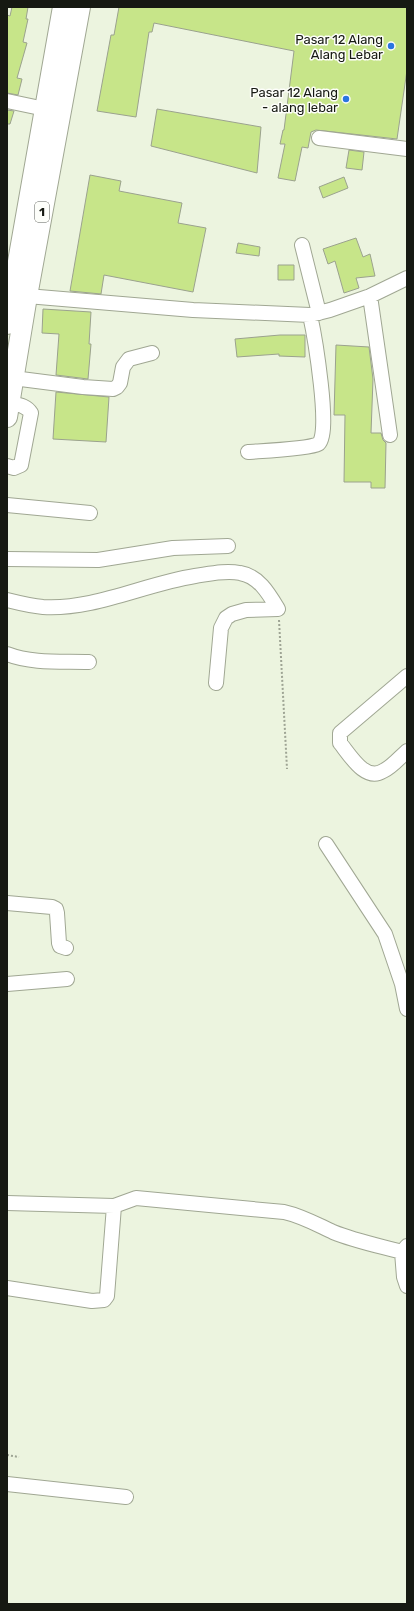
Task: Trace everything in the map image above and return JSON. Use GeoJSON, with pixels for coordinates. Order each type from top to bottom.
{"type":"FeatureCollection","features":[{"type":"Feature","properties":{"kind":"highway","name":"1"},"geometry":{"type":"LineString","coordinates":[[7,324],[63,7]]}},
{"type":"Feature","properties":{"kind":"highway","name":"1"},"geometry":{"type":"LineString","coordinates":[[8,410],[27,296],[80,7]]}},
{"type":"Feature","properties":{"kind":"street"},"geometry":{"type":"LineString","coordinates":[[7,101],[45,109]]}},
{"type":"Feature","properties":{"kind":"street"},"geometry":{"type":"LineString","coordinates":[[319,138],[406,146]]}},
{"type":"Feature","properties":{"kind":"street"},"geometry":{"type":"LineString","coordinates":[[248,452],[299,448],[317,445],[322,441],[324,426],[314,314],[302,244]]}},
{"type":"Feature","properties":{"kind":"street"},"geometry":{"type":"LineString","coordinates":[[27,296],[193,310],[314,314],[370,296],[407,278]]}},
{"type":"Feature","properties":{"kind":"street"},"geometry":{"type":"LineString","coordinates":[[370,296],[390,435]]}},
{"type":"Feature","properties":{"kind":"street"},"geometry":{"type":"LineString","coordinates":[[13,378],[83,387],[113,388],[117,387],[120,383],[123,367],[129,359],[152,353]]}},
{"type":"Feature","properties":{"kind":"street"},"geometry":{"type":"LineString","coordinates":[[7,466],[14,468],[21,465],[31,413],[24,406],[8,410]]}},
{"type":"Feature","properties":{"kind":"street"},"geometry":{"type":"LineString","coordinates":[[7,505],[90,513]]}},
{"type":"Feature","properties":{"kind":"street"},"geometry":{"type":"LineString","coordinates":[[7,559],[98,560],[173,548],[228,546]]}},
{"type":"Feature","properties":{"kind":"street"},"geometry":{"type":"LineString","coordinates":[[7,600],[42,607],[62,607],[85,604],[177,579],[223,572],[240,572],[251,576],[266,589],[278,609],[246,610],[232,614],[226,618],[221,628],[216,683]]}},
{"type":"Feature","properties":{"kind":"street"},"geometry":{"type":"LineString","coordinates":[[7,654],[17,658],[38,661],[89,662]]}},
{"type":"Feature","properties":{"kind":"street"},"geometry":{"type":"LineString","coordinates":[[407,676],[340,733],[340,743],[363,771],[372,774],[383,772],[407,751]]}},
{"type":"Feature","properties":{"kind":"street"},"geometry":{"type":"LineString","coordinates":[[326,844],[385,934],[402,984],[407,1009]]}},
{"type":"Feature","properties":{"kind":"street"},"geometry":{"type":"LineString","coordinates":[[7,903],[52,907],[56,909],[58,943],[60,946],[66,948]]}},
{"type":"Feature","properties":{"kind":"street"},"geometry":{"type":"LineString","coordinates":[[7,984],[68,979]]}},
{"type":"Feature","properties":{"kind":"street"},"geometry":{"type":"LineString","coordinates":[[7,1203],[114,1206],[136,1198],[284,1212],[296,1215],[334,1232],[352,1238],[405,1249],[404,1276],[407,1286]]}},
{"type":"Feature","properties":{"kind":"street"},"geometry":{"type":"LineString","coordinates":[[7,1288],[92,1300],[104,1300],[107,1296],[114,1206]]}},
{"type":"Feature","properties":{"kind":"street"},"geometry":{"type":"LineString","coordinates":[[7,1484],[126,1497]]}},
{"type":"Feature","properties":{"kind":"path"},"geometry":{"type":"LineString","coordinates":[[278,609],[287,769]]}},
{"type":"Feature","properties":{"kind":"path"},"geometry":{"type":"LineString","coordinates":[[7,1455],[19,1457]]}},
{"type":"Feature","properties":{"kind":"building"},"geometry":{"type":"Polygon","coordinates":[[[12,7],[28,7],[26,19],[28,19],[23,42],[27,43],[17,78],[22,79],[18,95],[7,93],[7,15],[10,16],[12,7]]]}},
{"type":"Feature","properties":{"kind":"building"},"geometry":{"type":"Polygon","coordinates":[[[119,7],[407,7],[407,70],[397,139],[316,130],[311,132],[308,148],[302,147],[295,181],[278,178],[285,144],[280,144],[284,130],[294,51],[154,23],[152,32],[149,32],[136,117],[97,111],[111,35],[114,35],[119,7]]]}},
{"type":"Feature","properties":{"kind":"building"},"geometry":{"type":"Polygon","coordinates":[[[157,109],[261,127],[257,173],[151,146],[157,109]]]}},
{"type":"Feature","properties":{"kind":"building"},"geometry":{"type":"Polygon","coordinates":[[[7,110],[14,111],[10,124],[7,124],[7,110]]]}},
{"type":"Feature","properties":{"kind":"building"},"geometry":{"type":"Polygon","coordinates":[[[349,150],[364,152],[362,170],[346,168],[349,150]]]}},
{"type":"Feature","properties":{"kind":"building"},"geometry":{"type":"Polygon","coordinates":[[[90,175],[121,181],[119,191],[182,203],[178,223],[206,228],[193,292],[104,275],[101,294],[70,291],[90,175]]]}},
{"type":"Feature","properties":{"kind":"building"},"geometry":{"type":"Polygon","coordinates":[[[344,177],[348,188],[323,198],[319,187],[344,177]]]}},
{"type":"Feature","properties":{"kind":"building"},"geometry":{"type":"Polygon","coordinates":[[[356,238],[363,257],[370,254],[375,276],[356,278],[359,288],[344,293],[335,261],[328,264],[323,249],[356,238]]]}},
{"type":"Feature","properties":{"kind":"building"},"geometry":{"type":"Polygon","coordinates":[[[238,243],[260,247],[259,256],[236,253],[238,243]]]}},
{"type":"Feature","properties":{"kind":"building"},"geometry":{"type":"Polygon","coordinates":[[[278,265],[294,265],[294,280],[278,280],[278,265]]]}},
{"type":"Feature","properties":{"kind":"building"},"geometry":{"type":"Polygon","coordinates":[[[43,309],[91,312],[89,344],[91,344],[88,379],[56,375],[59,334],[42,333],[43,309]]]}},
{"type":"Feature","properties":{"kind":"building"},"geometry":{"type":"Polygon","coordinates":[[[280,335],[305,335],[305,357],[279,356],[279,354],[237,357],[235,339],[280,335]]]}},
{"type":"Feature","properties":{"kind":"building"},"geometry":{"type":"Polygon","coordinates":[[[336,345],[369,347],[373,379],[371,433],[381,433],[383,440],[386,443],[385,488],[371,488],[371,482],[344,482],[345,415],[334,415],[336,345]]]}},
{"type":"Feature","properties":{"kind":"building"},"geometry":{"type":"Polygon","coordinates":[[[56,392],[109,397],[106,442],[53,439],[56,392]]]}},
{"type":"Feature","properties":{"kind":"place","name":"Pasar 12 Alang Alang Lebar"},"geometry":{"type":"Point","coordinates":[391,46]}},
{"type":"Feature","properties":{"kind":"place","name":"Pasar 12 Alang - alang lebar"},"geometry":{"type":"Point","coordinates":[346,99]}}]}
